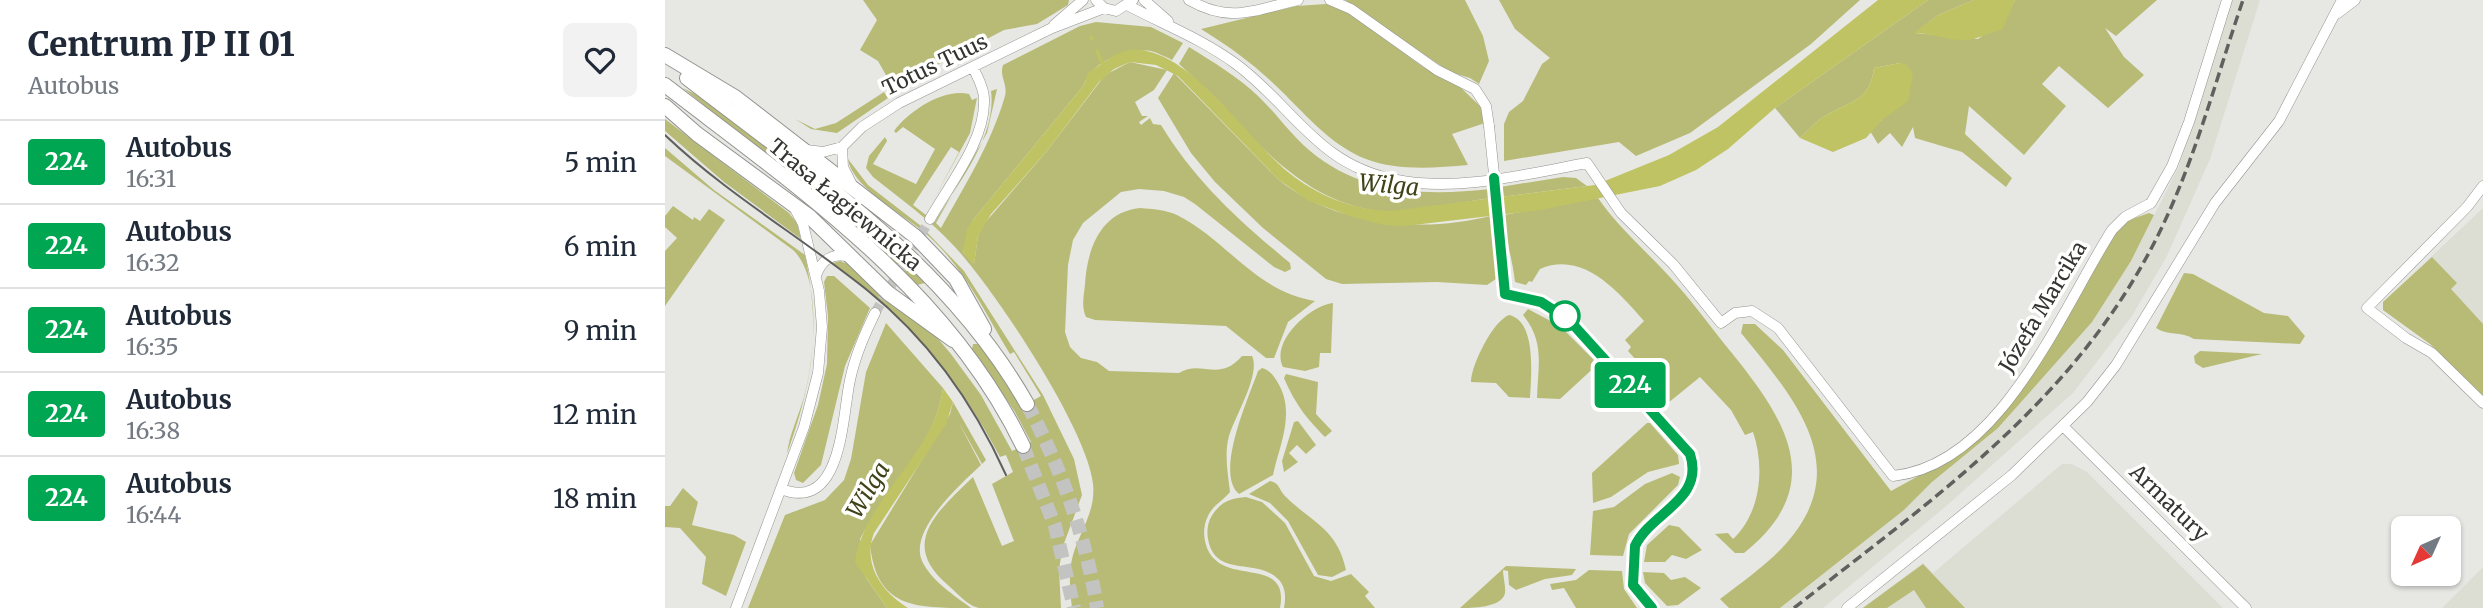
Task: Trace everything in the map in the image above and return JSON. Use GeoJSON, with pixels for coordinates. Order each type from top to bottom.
{"type":"FeatureCollection","features":[{"type":"Feature","properties":{"kind":"main road"},"geometry":{"type":"LineString","coordinates":[[665,55],[735,97],[916,237],[947,268],[974,307],[995,353]]}},
{"type":"Feature","properties":{"kind":"main road","name":"Trasa Łagiewnicka"},"geometry":{"type":"LineString","coordinates":[[687,78],[901,248],[958,306],[995,353],[1027,404]]}},
{"type":"Feature","properties":{"kind":"main road","name":"Trasa Łagiewnicka"},"geometry":{"type":"LineString","coordinates":[[665,85],[859,239],[920,297],[960,344],[993,392],[1023,446]]}},
{"type":"Feature","properties":{"kind":"main road"},"geometry":{"type":"LineString","coordinates":[[665,106],[692,130],[827,231],[888,293],[931,327],[960,344]]}},
{"type":"Feature","properties":{"kind":"street","name":"Totus Tuus"},"geometry":{"type":"LineString","coordinates":[[1052,28],[1083,0]]}},
{"type":"Feature","properties":{"kind":"street"},"geometry":{"type":"LineString","coordinates":[[1144,0],[1154,5],[1171,24]]}},
{"type":"Feature","properties":{"kind":"street"},"geometry":{"type":"LineString","coordinates":[[1189,0],[1212,12],[1235,15],[1298,0]]}},
{"type":"Feature","properties":{"kind":"street"},"geometry":{"type":"LineString","coordinates":[[1330,0],[1351,9],[1437,70],[1475,89],[1486,106],[1505,294]]}},
{"type":"Feature","properties":{"kind":"street","name":"Józefa Marcika"},"geometry":{"type":"LineString","coordinates":[[1171,24],[1237,64],[1316,142],[1364,171],[1403,181],[1441,183],[1483,180],[1587,163],[1613,203],[1673,264],[1721,323],[1735,313],[1746,311],[1770,320],[1893,476],[1918,472],[1945,459],[1976,433],[2014,393],[2112,230],[2125,217],[2151,204],[2172,166],[2189,122],[2227,0]]}},
{"type":"Feature","properties":{"kind":"street"},"geometry":{"type":"LineString","coordinates":[[1847,608],[1980,502],[2064,426],[2116,365],[2215,203],[2279,121],[2342,0]]}},
{"type":"Feature","properties":{"kind":"street"},"geometry":{"type":"LineString","coordinates":[[2330,21],[2355,0]]}},
{"type":"Feature","properties":{"kind":"street","name":"Totus Tuus"},"geometry":{"type":"LineString","coordinates":[[842,147],[862,127],[892,107],[1100,4],[1116,11],[1131,3]]}},
{"type":"Feature","properties":{"kind":"street"},"geometry":{"type":"LineString","coordinates":[[1131,3],[1171,24]]}},
{"type":"Feature","properties":{"kind":"street"},"geometry":{"type":"LineString","coordinates":[[930,219],[966,156],[982,117],[983,93],[973,67]]}},
{"type":"Feature","properties":{"kind":"street"},"geometry":{"type":"LineString","coordinates":[[803,150],[823,152],[842,147],[845,172],[860,194]]}},
{"type":"Feature","properties":{"kind":"street"},"geometry":{"type":"LineString","coordinates":[[2483,186],[2461,213],[2367,308],[2406,338],[2432,353],[2483,403]]}},
{"type":"Feature","properties":{"kind":"street"},"geometry":{"type":"LineString","coordinates":[[736,608],[808,415],[818,373],[822,327],[816,277],[803,224],[787,201]]}},
{"type":"Feature","properties":{"kind":"street"},"geometry":{"type":"LineString","coordinates":[[816,277],[821,264],[834,256],[854,259]]}},
{"type":"Feature","properties":{"kind":"street"},"geometry":{"type":"LineString","coordinates":[[781,489],[808,492],[821,484],[830,472],[837,454],[855,362],[875,313]]}},
{"type":"Feature","properties":{"kind":"street","name":"Armatury"},"geometry":{"type":"LineString","coordinates":[[2064,426],[2246,608]]}},
{"type":"Feature","properties":{"kind":"shaded area"},"geometry":{"type":"Polygon","coordinates":[[[863,0],[1069,0],[1068,5],[1037,24],[1004,30],[920,74],[919,72],[910,76],[913,84],[895,91],[878,61],[860,50],[877,20],[863,0]]]}},
{"type":"Feature","properties":{"kind":"shaded area"},"geometry":{"type":"Polygon","coordinates":[[[1345,0],[1465,0],[1483,36],[1489,61],[1479,84],[1470,78],[1450,72],[1345,0]]]}},
{"type":"Feature","properties":{"kind":"shaded area"},"geometry":{"type":"Polygon","coordinates":[[[1499,0],[1860,0],[1811,44],[1690,133],[1636,156],[1619,142],[1504,161],[1504,124],[1509,112],[1523,101],[1542,64],[1550,58],[1515,29],[1499,0]]]}},
{"type":"Feature","properties":{"kind":"shaded area"},"geometry":{"type":"Polygon","coordinates":[[[1878,0],[1928,0],[1775,108],[1728,149],[1696,170],[1660,186],[1540,210],[1405,226],[1384,225],[1350,216],[1307,200],[1278,179],[1178,76],[1156,65],[1130,62],[1114,69],[1099,82],[1047,151],[991,214],[978,236],[974,265],[963,252],[967,229],[973,220],[1084,85],[1088,73],[1124,51],[1151,52],[1173,62],[1194,77],[1272,157],[1311,188],[1350,205],[1392,211],[1595,185],[1669,155],[1718,127],[1878,0]]]}},
{"type":"Feature","properties":{"kind":"shaded area"},"geometry":{"type":"Polygon","coordinates":[[[1928,0],[1974,0],[1938,15],[1915,33],[1978,39],[2005,19],[2015,0],[2157,0],[2116,36],[2105,28],[2124,57],[2144,75],[2108,108],[2059,66],[2042,84],[2066,106],[2024,155],[1969,106],[1965,134],[2012,178],[2006,187],[1962,152],[1915,138],[1913,127],[1902,147],[1890,133],[1878,144],[1870,131],[1882,120],[1900,63],[1874,68],[1864,94],[1822,118],[1800,138],[1775,108],[1928,0]]]}},
{"type":"Feature","properties":{"kind":"shaded area"},"geometry":{"type":"Polygon","coordinates":[[[1974,0],[2015,0],[2002,30],[1964,40],[1914,33],[1938,15],[1974,0]]]}},
{"type":"Feature","properties":{"kind":"shaded area"},"geometry":{"type":"Polygon","coordinates":[[[2232,0],[2260,0],[2210,159],[2167,256],[2132,316],[2073,393],[1944,508],[1823,608],[1780,608],[1904,510],[1932,482],[2004,422],[2131,261],[2179,166],[2232,0]]]}},
{"type":"Feature","properties":{"kind":"shaded area"},"geometry":{"type":"Polygon","coordinates":[[[1326,4],[1343,9],[1423,67],[1459,86],[1481,107],[1485,123],[1452,134],[1468,165],[1403,167],[1378,163],[1353,153],[1328,136],[1257,68],[1201,29],[1296,6],[1326,4]]]}},
{"type":"Feature","properties":{"kind":"shaded area"},"geometry":{"type":"Polygon","coordinates":[[[1096,22],[1151,27],[1183,43],[1172,60],[1151,51],[1132,52],[1111,58],[1094,70],[973,220],[963,252],[974,264],[978,236],[983,225],[1047,151],[1105,75],[1130,62],[1167,70],[1154,90],[1135,102],[1142,116],[1148,116],[1139,122],[1141,125],[1150,118],[1153,124],[1161,125],[1204,182],[1236,216],[1290,263],[1291,269],[1285,272],[1274,267],[1184,197],[1164,191],[1139,189],[1121,192],[1083,223],[1073,240],[1068,265],[1065,332],[1070,347],[1081,358],[1097,362],[1109,371],[1179,373],[1195,368],[1218,370],[1234,364],[1242,356],[1252,356],[1254,364],[1250,384],[1229,436],[1227,464],[1230,492],[1210,512],[1204,536],[1207,548],[1215,560],[1227,567],[1266,576],[1275,581],[1280,592],[1280,608],[1072,608],[1071,562],[1090,512],[1093,494],[1087,460],[1075,430],[1014,325],[971,266],[935,227],[873,177],[866,168],[869,156],[885,137],[887,141],[873,164],[916,184],[935,149],[903,127],[896,133],[894,131],[908,116],[927,103],[948,94],[969,94],[972,100],[977,98],[970,133],[934,199],[959,152],[951,147],[913,205],[935,222],[951,196],[936,223],[941,228],[977,164],[999,114],[1006,92],[1003,65],[1080,26],[1096,22]]]}},
{"type":"Feature","properties":{"kind":"shaded area"},"geometry":{"type":"Polygon","coordinates":[[[1189,47],[1242,82],[1309,150],[1329,165],[1351,176],[1372,184],[1418,192],[1491,189],[1492,198],[1419,209],[1379,211],[1347,204],[1319,191],[1269,154],[1179,64],[1189,47]]]}},
{"type":"Feature","properties":{"kind":"shaded area"},"geometry":{"type":"Polygon","coordinates":[[[1906,64],[1913,74],[1908,101],[1882,120],[1866,138],[1833,152],[1800,138],[1822,118],[1864,94],[1874,68],[1906,64]]]}},
{"type":"Feature","properties":{"kind":"shaded area"},"geometry":{"type":"Polygon","coordinates":[[[1174,73],[1278,179],[1300,195],[1326,207],[1381,222],[1410,224],[1467,221],[1494,215],[1496,279],[1487,285],[1437,282],[1342,284],[1326,279],[1263,228],[1215,182],[1191,153],[1158,98],[1174,73]]]}},
{"type":"Feature","properties":{"kind":"shaded area"},"geometry":{"type":"Polygon","coordinates":[[[683,88],[699,96],[858,219],[914,268],[925,283],[917,285],[881,250],[683,88]]]}},
{"type":"Feature","properties":{"kind":"shaded area"},"geometry":{"type":"Polygon","coordinates":[[[997,89],[987,133],[982,142],[988,126],[991,91],[997,89]]]}},
{"type":"Feature","properties":{"kind":"shaded area"},"geometry":{"type":"Polygon","coordinates":[[[884,92],[888,98],[837,133],[811,129],[795,119],[815,129],[836,123],[884,92]]]}},
{"type":"Feature","properties":{"kind":"shaded area"},"geometry":{"type":"Polygon","coordinates":[[[665,119],[789,213],[797,223],[801,239],[724,182],[665,131],[665,119]]]}},
{"type":"Feature","properties":{"kind":"shaded area"},"geometry":{"type":"Polygon","coordinates":[[[982,142],[973,160],[951,196],[982,142]]]}},
{"type":"Feature","properties":{"kind":"shaded area"},"geometry":{"type":"Polygon","coordinates":[[[665,148],[714,190],[805,255],[811,291],[802,263],[793,250],[665,156],[665,148]]]}},
{"type":"Feature","properties":{"kind":"shaded area"},"geometry":{"type":"Polygon","coordinates":[[[848,159],[868,185],[921,226],[964,271],[1043,395],[1074,459],[1082,495],[1063,546],[1059,569],[1061,608],[976,607],[963,599],[934,571],[926,556],[928,529],[947,503],[973,477],[1002,546],[1014,541],[992,484],[1013,472],[1006,455],[1000,457],[966,400],[928,350],[884,304],[833,263],[840,261],[851,265],[934,334],[981,395],[1012,451],[1031,442],[1015,412],[972,349],[973,344],[980,344],[1021,407],[1041,396],[1014,352],[1010,354],[951,259],[924,232],[868,189],[851,169],[848,159]]]}},
{"type":"Feature","properties":{"kind":"shaded area"},"geometry":{"type":"Polygon","coordinates":[[[1563,177],[1576,178],[1587,186],[1501,197],[1500,187],[1563,177]]]}},
{"type":"Feature","properties":{"kind":"shaded area"},"geometry":{"type":"Polygon","coordinates":[[[1598,198],[1698,310],[1751,377],[1782,428],[1790,452],[1792,477],[1786,502],[1770,528],[1744,553],[1735,553],[1715,534],[1728,533],[1733,539],[1750,516],[1755,503],[1759,460],[1753,432],[1745,435],[1731,410],[1700,377],[1668,403],[1633,365],[1637,361],[1628,351],[1631,347],[1625,340],[1644,321],[1599,277],[1571,265],[1556,265],[1540,269],[1532,282],[1529,281],[1526,285],[1515,282],[1504,215],[1598,198]]]}},
{"type":"Feature","properties":{"kind":"shaded area"},"geometry":{"type":"Polygon","coordinates":[[[673,206],[693,220],[694,217],[700,221],[709,209],[725,220],[665,306],[665,251],[677,238],[665,227],[665,216],[673,206]]]}},
{"type":"Feature","properties":{"kind":"shaded area"},"geometry":{"type":"Polygon","coordinates":[[[1140,208],[1177,215],[1276,287],[1294,296],[1315,301],[1288,322],[1274,358],[1266,358],[1226,326],[1095,320],[1086,317],[1083,305],[1086,271],[1098,235],[1115,217],[1140,208]]]}},
{"type":"Feature","properties":{"kind":"shaded area"},"geometry":{"type":"Polygon","coordinates":[[[2483,208],[2483,396],[2430,344],[2383,310],[2383,302],[2483,208]]]}},
{"type":"Feature","properties":{"kind":"shaded area"},"geometry":{"type":"Polygon","coordinates":[[[2149,213],[2154,215],[2131,261],[2092,322],[1998,428],[1932,482],[1904,510],[1780,608],[1729,608],[1720,599],[1782,548],[1804,518],[1815,490],[1816,462],[1810,435],[1797,408],[1741,333],[1743,324],[1755,324],[1783,350],[1891,491],[1953,457],[2019,393],[2116,230],[2129,220],[2149,213]]]}},
{"type":"Feature","properties":{"kind":"shaded area"},"geometry":{"type":"Polygon","coordinates":[[[2432,257],[2457,283],[2451,289],[2483,324],[2483,396],[2430,344],[2383,310],[2383,302],[2432,257]]]}},
{"type":"Feature","properties":{"kind":"shaded area"},"geometry":{"type":"Polygon","coordinates":[[[2184,273],[2193,274],[2264,313],[2288,316],[2305,336],[2300,344],[2194,339],[2156,328],[2184,273]]]}},
{"type":"Feature","properties":{"kind":"shaded area"},"geometry":{"type":"Polygon","coordinates":[[[827,276],[834,276],[870,308],[845,366],[821,465],[803,483],[796,480],[794,473],[818,405],[827,364],[828,316],[824,282],[827,276]]]}},
{"type":"Feature","properties":{"kind":"shaded area"},"geometry":{"type":"Polygon","coordinates":[[[1333,303],[1331,353],[1320,353],[1319,367],[1305,371],[1283,367],[1280,357],[1282,347],[1294,327],[1313,311],[1333,303]]]}},
{"type":"Feature","properties":{"kind":"shaded area"},"geometry":{"type":"Polygon","coordinates":[[[1528,309],[1560,326],[1598,364],[1560,399],[1537,398],[1539,354],[1535,335],[1523,315],[1528,309]]]}},
{"type":"Feature","properties":{"kind":"shaded area"},"geometry":{"type":"Polygon","coordinates":[[[1509,315],[1518,319],[1528,338],[1531,364],[1530,398],[1509,397],[1496,383],[1471,382],[1484,344],[1496,326],[1509,315]]]}},
{"type":"Feature","properties":{"kind":"shaded area"},"geometry":{"type":"Polygon","coordinates":[[[886,323],[943,388],[931,429],[860,539],[866,578],[887,608],[748,608],[785,515],[825,500],[844,480],[851,459],[866,372],[886,323]]]}},
{"type":"Feature","properties":{"kind":"shaded area"},"geometry":{"type":"Polygon","coordinates":[[[2200,351],[2262,354],[2203,368],[2195,363],[2194,356],[2200,351]]]}},
{"type":"Feature","properties":{"kind":"shaded area"},"geometry":{"type":"Polygon","coordinates":[[[1262,368],[1273,376],[1283,394],[1286,406],[1285,429],[1273,475],[1239,494],[1232,484],[1232,453],[1248,398],[1258,371],[1262,368]]]}},
{"type":"Feature","properties":{"kind":"shaded area"},"geometry":{"type":"Polygon","coordinates":[[[1286,374],[1318,382],[1316,414],[1332,431],[1325,437],[1297,403],[1284,378],[1286,374]]]}},
{"type":"Feature","properties":{"kind":"shaded area"},"geometry":{"type":"Polygon","coordinates":[[[943,388],[953,402],[946,424],[874,533],[871,544],[871,556],[877,576],[890,594],[908,608],[887,608],[855,562],[871,517],[927,434],[937,412],[943,388]]]}},
{"type":"Feature","properties":{"kind":"shaded area"},"geometry":{"type":"Polygon","coordinates":[[[806,391],[803,403],[796,427],[787,454],[806,391]]]}},
{"type":"Feature","properties":{"kind":"shaded area"},"geometry":{"type":"Polygon","coordinates":[[[953,402],[986,460],[982,464],[958,421],[981,465],[938,509],[922,537],[920,551],[923,563],[932,576],[971,608],[916,605],[890,593],[874,566],[870,545],[950,414],[953,402]]]}},
{"type":"Feature","properties":{"kind":"shaded area"},"geometry":{"type":"Polygon","coordinates":[[[1298,421],[1316,445],[1306,454],[1297,445],[1289,453],[1298,462],[1284,472],[1282,461],[1294,422],[1298,421]]]}},
{"type":"Feature","properties":{"kind":"shaded area"},"geometry":{"type":"Polygon","coordinates":[[[1650,423],[1678,455],[1679,464],[1648,472],[1611,497],[1593,503],[1592,473],[1650,423]]]}},
{"type":"Feature","properties":{"kind":"shaded area"},"geometry":{"type":"Polygon","coordinates":[[[2062,464],[2072,464],[2087,472],[2223,608],[1862,608],[1923,563],[1933,573],[2062,464]]]}},
{"type":"Feature","properties":{"kind":"shaded area"},"geometry":{"type":"Polygon","coordinates":[[[1672,473],[1680,477],[1678,485],[1629,534],[1623,556],[1590,555],[1593,511],[1614,507],[1645,484],[1672,473]]]}},
{"type":"Feature","properties":{"kind":"shaded area"},"geometry":{"type":"Polygon","coordinates":[[[1270,481],[1276,483],[1285,496],[1330,535],[1342,556],[1346,570],[1332,577],[1318,575],[1288,521],[1270,503],[1249,494],[1270,481]]]}},
{"type":"Feature","properties":{"kind":"shaded area"},"geometry":{"type":"Polygon","coordinates":[[[683,488],[698,502],[692,525],[734,535],[746,542],[726,596],[702,584],[706,557],[680,528],[665,527],[665,506],[670,506],[683,488]]]}},
{"type":"Feature","properties":{"kind":"shaded area"},"geometry":{"type":"Polygon","coordinates":[[[1246,497],[1262,502],[1285,523],[1314,576],[1331,581],[1351,574],[1369,592],[1365,596],[1375,608],[1284,608],[1285,592],[1277,578],[1268,572],[1237,566],[1219,559],[1212,551],[1208,539],[1210,519],[1223,503],[1246,497]]]}},
{"type":"Feature","properties":{"kind":"shaded area"},"geometry":{"type":"Polygon","coordinates":[[[1669,525],[1679,527],[1702,550],[1686,559],[1672,555],[1665,562],[1644,562],[1647,545],[1669,525]]]}},
{"type":"Feature","properties":{"kind":"shaded area"},"geometry":{"type":"Polygon","coordinates":[[[1923,564],[1965,608],[1926,608],[1914,590],[1887,608],[1863,608],[1923,564]]]}},
{"type":"Feature","properties":{"kind":"shaded area"},"geometry":{"type":"Polygon","coordinates":[[[1506,566],[1576,569],[1572,575],[1545,579],[1516,590],[1509,585],[1508,571],[1503,570],[1503,598],[1485,606],[1460,608],[1506,566]]]}},
{"type":"Feature","properties":{"kind":"shaded area"},"geometry":{"type":"Polygon","coordinates":[[[2483,567],[2483,608],[2442,608],[2483,567]]]}},
{"type":"Feature","properties":{"kind":"shaded area"},"geometry":{"type":"Polygon","coordinates":[[[1589,570],[1622,571],[1624,589],[1637,608],[1576,608],[1564,588],[1552,590],[1550,584],[1576,580],[1589,570]]]}},
{"type":"Feature","properties":{"kind":"shaded area"},"geometry":{"type":"Polygon","coordinates":[[[1643,572],[1664,573],[1671,580],[1685,577],[1701,588],[1678,605],[1667,606],[1645,583],[1643,572]]]}},
{"type":"Feature","properties":{"kind":"waterway"},"geometry":{"type":"LineString","coordinates":[[1097,51],[1104,68]]}},
{"type":"Feature","properties":{"kind":"tunnel"},"geometry":{"type":"LineString","coordinates":[[875,313],[930,219]]}},
{"type":"Feature","properties":{"kind":"tunnel"},"geometry":{"type":"LineString","coordinates":[[1027,404],[1071,503],[1097,608]]}},
{"type":"Feature","properties":{"kind":"tunnel"},"geometry":{"type":"LineString","coordinates":[[1023,446],[1055,526],[1074,608]]}},
{"type":"Feature","properties":{"kind":"tram line"},"geometry":{"type":"LineString","coordinates":[[665,135],[713,177],[842,271],[889,309],[929,351],[964,398],[1006,475]]}},
{"type":"Feature","properties":{"kind":"railway"},"geometry":{"type":"LineString","coordinates":[[1794,608],[1901,525],[2002,438],[2049,392],[2091,341],[2130,286],[2163,225],[2196,142],[2243,0]]}},
{"type":"Feature","properties":{"kind":"bus line","name":"224"},"geometry":{"type":"LineString","coordinates":[[1494,178],[1505,294],[1541,302],[1576,326],[1690,454],[1693,471],[1689,488],[1639,538],[1635,546],[1633,585],[1652,608]]}},
{"type":"Feature","properties":{"kind":"water label","name":"Wilga"},"geometry":{"type":"Point","coordinates":[1389,185]}},
{"type":"Feature","properties":{"kind":"water label","name":"Wilga"},"geometry":{"type":"Point","coordinates":[868,490]}}]}
